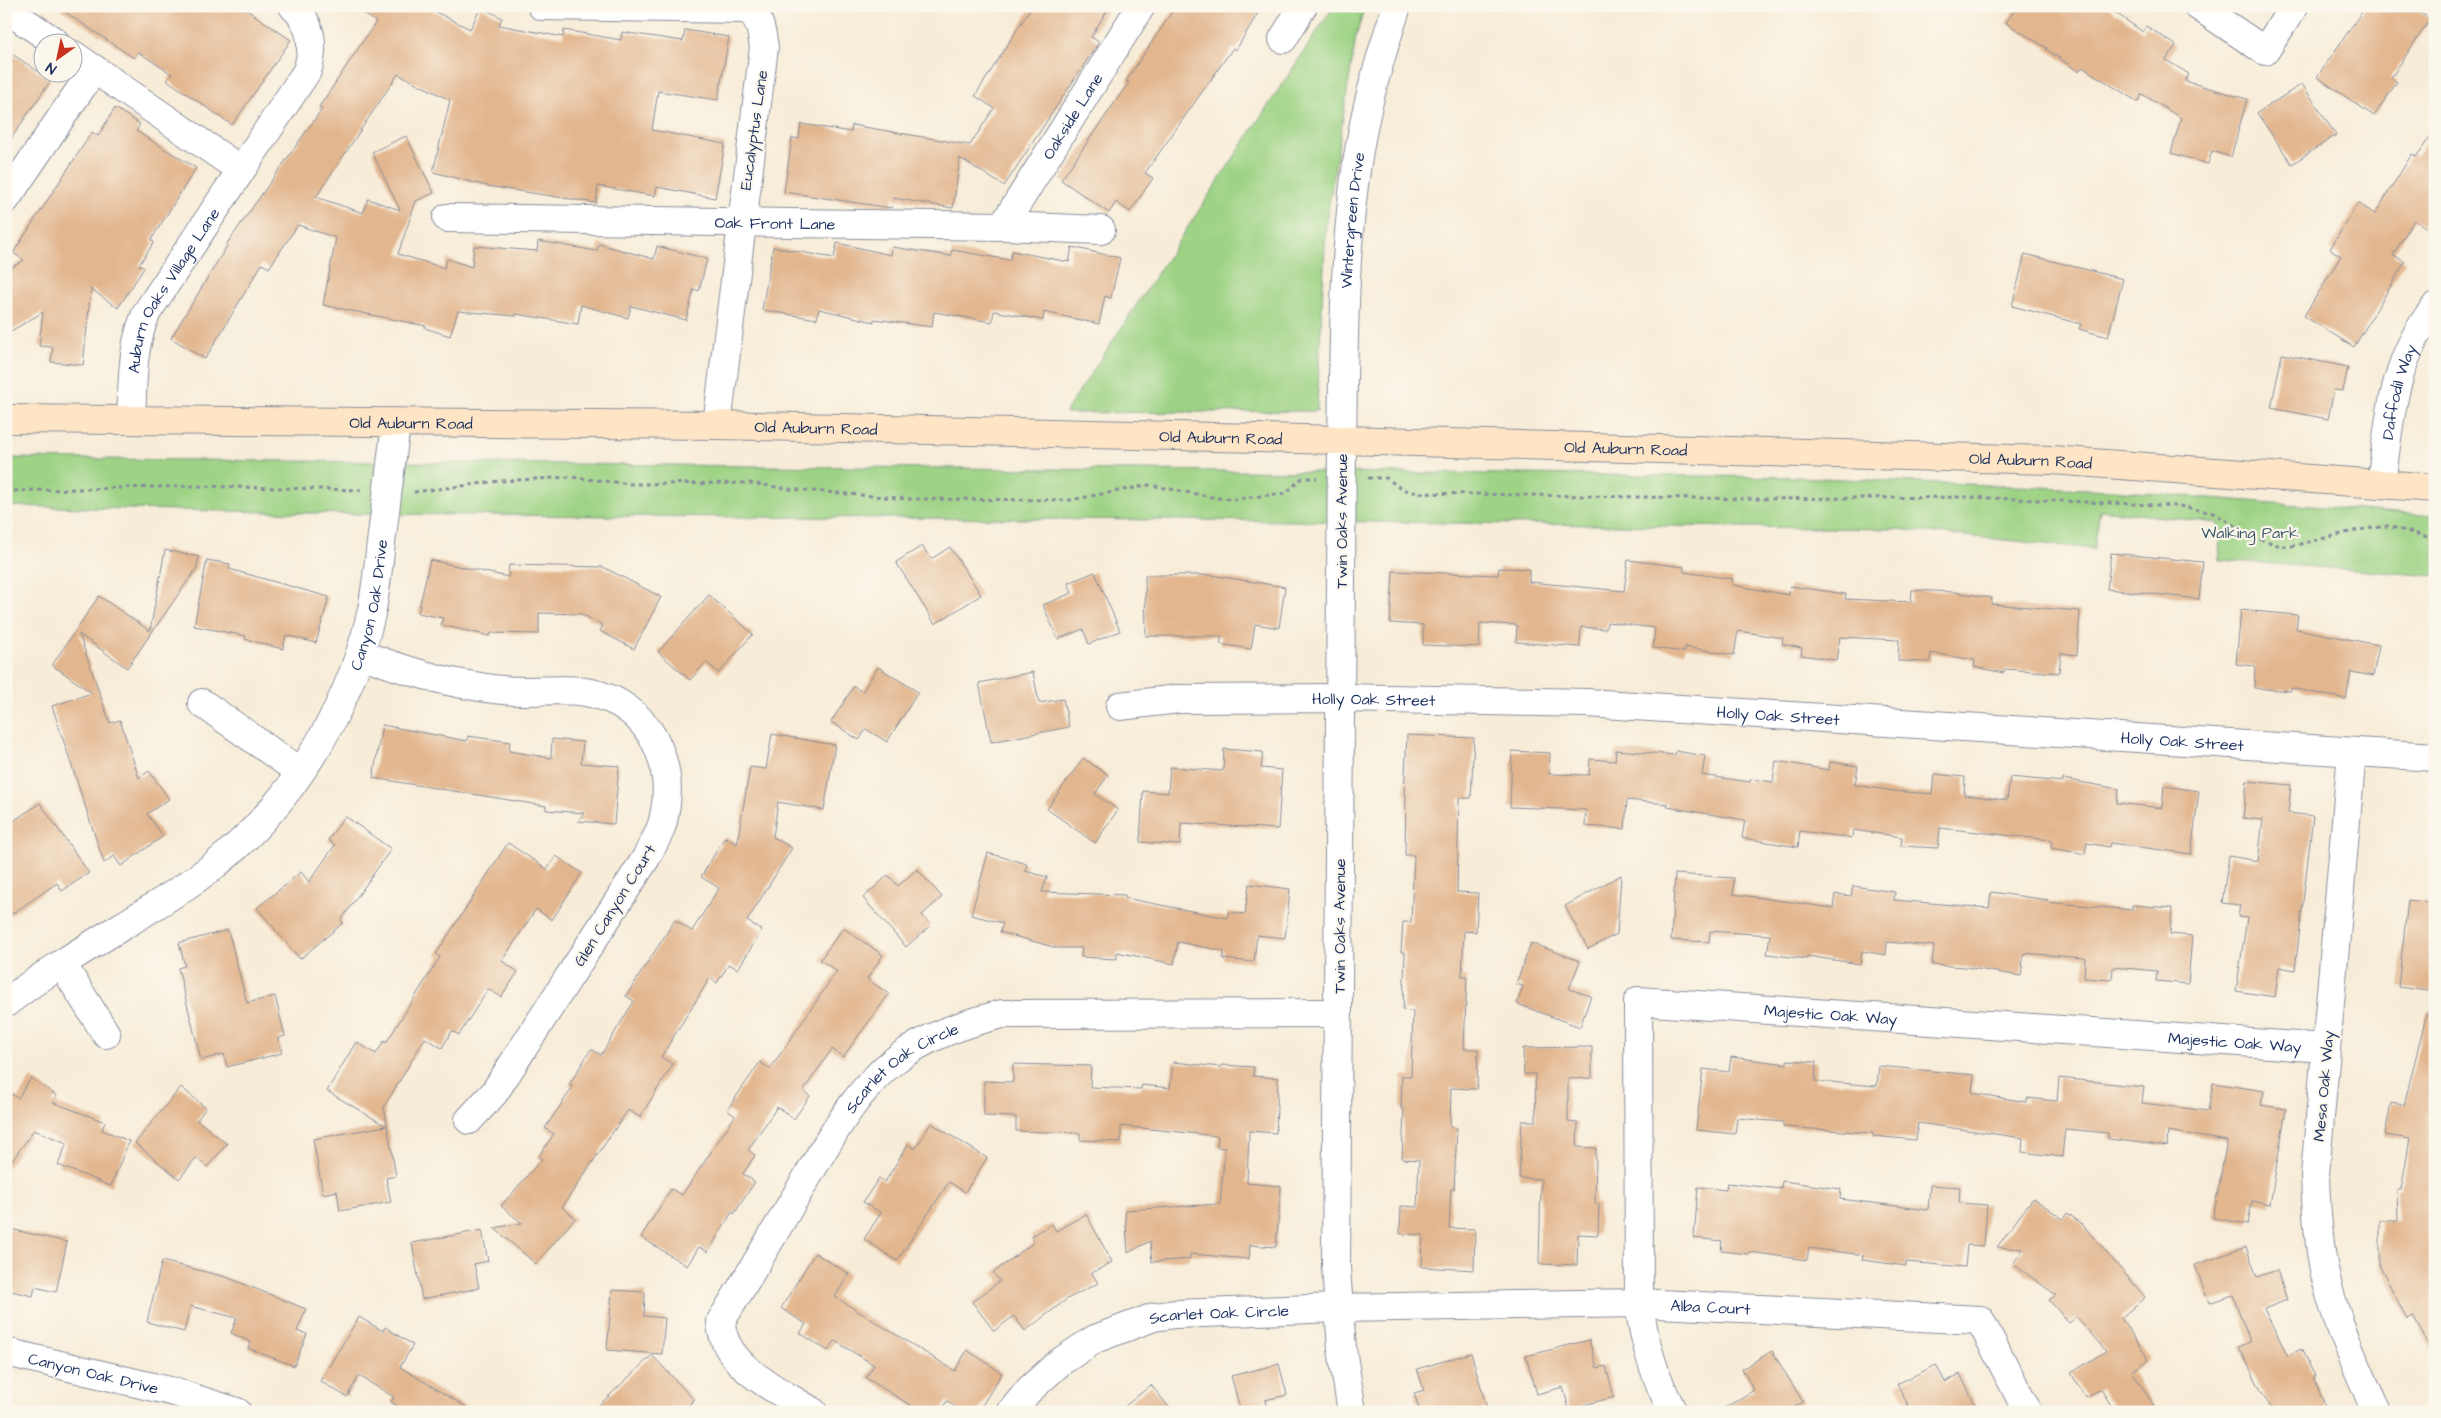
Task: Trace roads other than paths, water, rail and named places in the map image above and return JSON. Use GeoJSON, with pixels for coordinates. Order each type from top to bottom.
{"type":"FeatureCollection","features":[{"type":"Feature","properties":{"kind":"main road","name":"Old Auburn Road"},"geometry":{"type":"LineString","coordinates":[[6,418],[396,424],[716,425],[2051,460],[2435,488]]}},
{"type":"Feature","properties":{"kind":"street","name":"Auburn Oaks Village Lane"},"geometry":{"type":"LineString","coordinates":[[131,420],[134,351],[147,312],[300,82],[311,58],[312,46],[306,22],[294,6]]}},
{"type":"Feature","properties":{"kind":"street","name":"Eucalyptus Lane"},"geometry":{"type":"LineString","coordinates":[[542,6],[746,9],[754,13],[758,21],[764,47],[716,425]]}},
{"type":"Feature","properties":{"kind":"street","name":"Oakside Lane"},"geometry":{"type":"LineString","coordinates":[[1003,226],[1141,6]]}},
{"type":"Feature","properties":{"kind":"street","name":"Wintergreen Drive"},"geometry":{"type":"LineString","coordinates":[[1342,440],[1345,295],[1355,181],[1368,103],[1397,6]]}},
{"type":"Feature","properties":{"kind":"street"},"geometry":{"type":"LineString","coordinates":[[2198,6],[2265,51],[2294,6]]}},
{"type":"Feature","properties":{"kind":"street"},"geometry":{"type":"LineString","coordinates":[[1283,39],[1299,8]]}},
{"type":"Feature","properties":{"kind":"street"},"geometry":{"type":"LineString","coordinates":[[6,9],[40,32]]}},
{"type":"Feature","properties":{"kind":"street"},"geometry":{"type":"LineString","coordinates":[[6,199],[83,62],[241,170]]}},
{"type":"Feature","properties":{"kind":"street","name":"Oak Front Lane"},"geometry":{"type":"LineString","coordinates":[[447,218],[741,221],[1003,226],[1102,230]]}},
{"type":"Feature","properties":{"kind":"street","name":"Daffodil Way"},"geometry":{"type":"LineString","coordinates":[[2382,484],[2396,382],[2407,354],[2435,308]]}},
{"type":"Feature","properties":{"kind":"street","name":"Canyon Oak Drive"},"geometry":{"type":"LineString","coordinates":[[6,1003],[62,964],[196,879],[224,857],[253,830],[300,772],[333,718],[360,654],[375,593],[396,424]]}},
{"type":"Feature","properties":{"kind":"street","name":"Twin Oaks Avenue"},"geometry":{"type":"LineString","coordinates":[[1342,440],[1336,1268],[1338,1308],[1352,1412]]}},
{"type":"Feature","properties":{"kind":"street","name":"Glen Canyon Court"},"geometry":{"type":"LineString","coordinates":[[360,654],[405,671],[473,686],[522,691],[572,690],[610,699],[636,716],[648,728],[660,748],[667,801],[664,819],[646,858],[499,1085],[469,1120]]}},
{"type":"Feature","properties":{"kind":"street","name":"Holly Oak Street"},"geometry":{"type":"LineString","coordinates":[[1120,706],[1178,700],[1341,698],[1587,703],[2435,757]]}},
{"type":"Feature","properties":{"kind":"street"},"geometry":{"type":"LineString","coordinates":[[202,703],[300,772]]}},
{"type":"Feature","properties":{"kind":"street","name":"Mesa Oak Way"},"geometry":{"type":"LineString","coordinates":[[2352,752],[2315,1175],[2316,1215],[2325,1275],[2336,1313],[2376,1412]]}},
{"type":"Feature","properties":{"kind":"street"},"geometry":{"type":"LineString","coordinates":[[62,964],[106,1034]]}},
{"type":"Feature","properties":{"kind":"street","name":"Majestic Oak Way"},"geometry":{"type":"LineString","coordinates":[[1639,1303],[1638,1001],[2326,1048]]}},
{"type":"Feature","properties":{"kind":"street","name":"Scarlet Oak Circle"},"geometry":{"type":"LineString","coordinates":[[813,1412],[743,1367],[728,1350],[721,1335],[721,1321],[842,1120],[866,1088],[894,1061],[936,1035],[964,1024],[1002,1014],[1338,1013]]}},
{"type":"Feature","properties":{"kind":"street"},"geometry":{"type":"LineString","coordinates":[[1639,1303],[1647,1352],[1673,1412]]}},
{"type":"Feature","properties":{"kind":"street","name":"Alba Court"},"geometry":{"type":"LineString","coordinates":[[1338,1308],[1639,1303],[1980,1320],[2028,1412]]}},
{"type":"Feature","properties":{"kind":"street","name":"Scarlet Oak Circle"},"geometry":{"type":"LineString","coordinates":[[1010,1412],[1029,1390],[1060,1362],[1095,1339],[1146,1320],[1196,1312],[1240,1313],[1338,1308]]}},
{"type":"Feature","properties":{"kind":"street","name":"Canyon Oak Drive"},"geometry":{"type":"LineString","coordinates":[[6,1352],[174,1392],[237,1412]]}},
{"type":"Feature","properties":{"kind":"park label","name":"Walking Park"},"geometry":{"type":"Point","coordinates":[2250,532]}}]}
